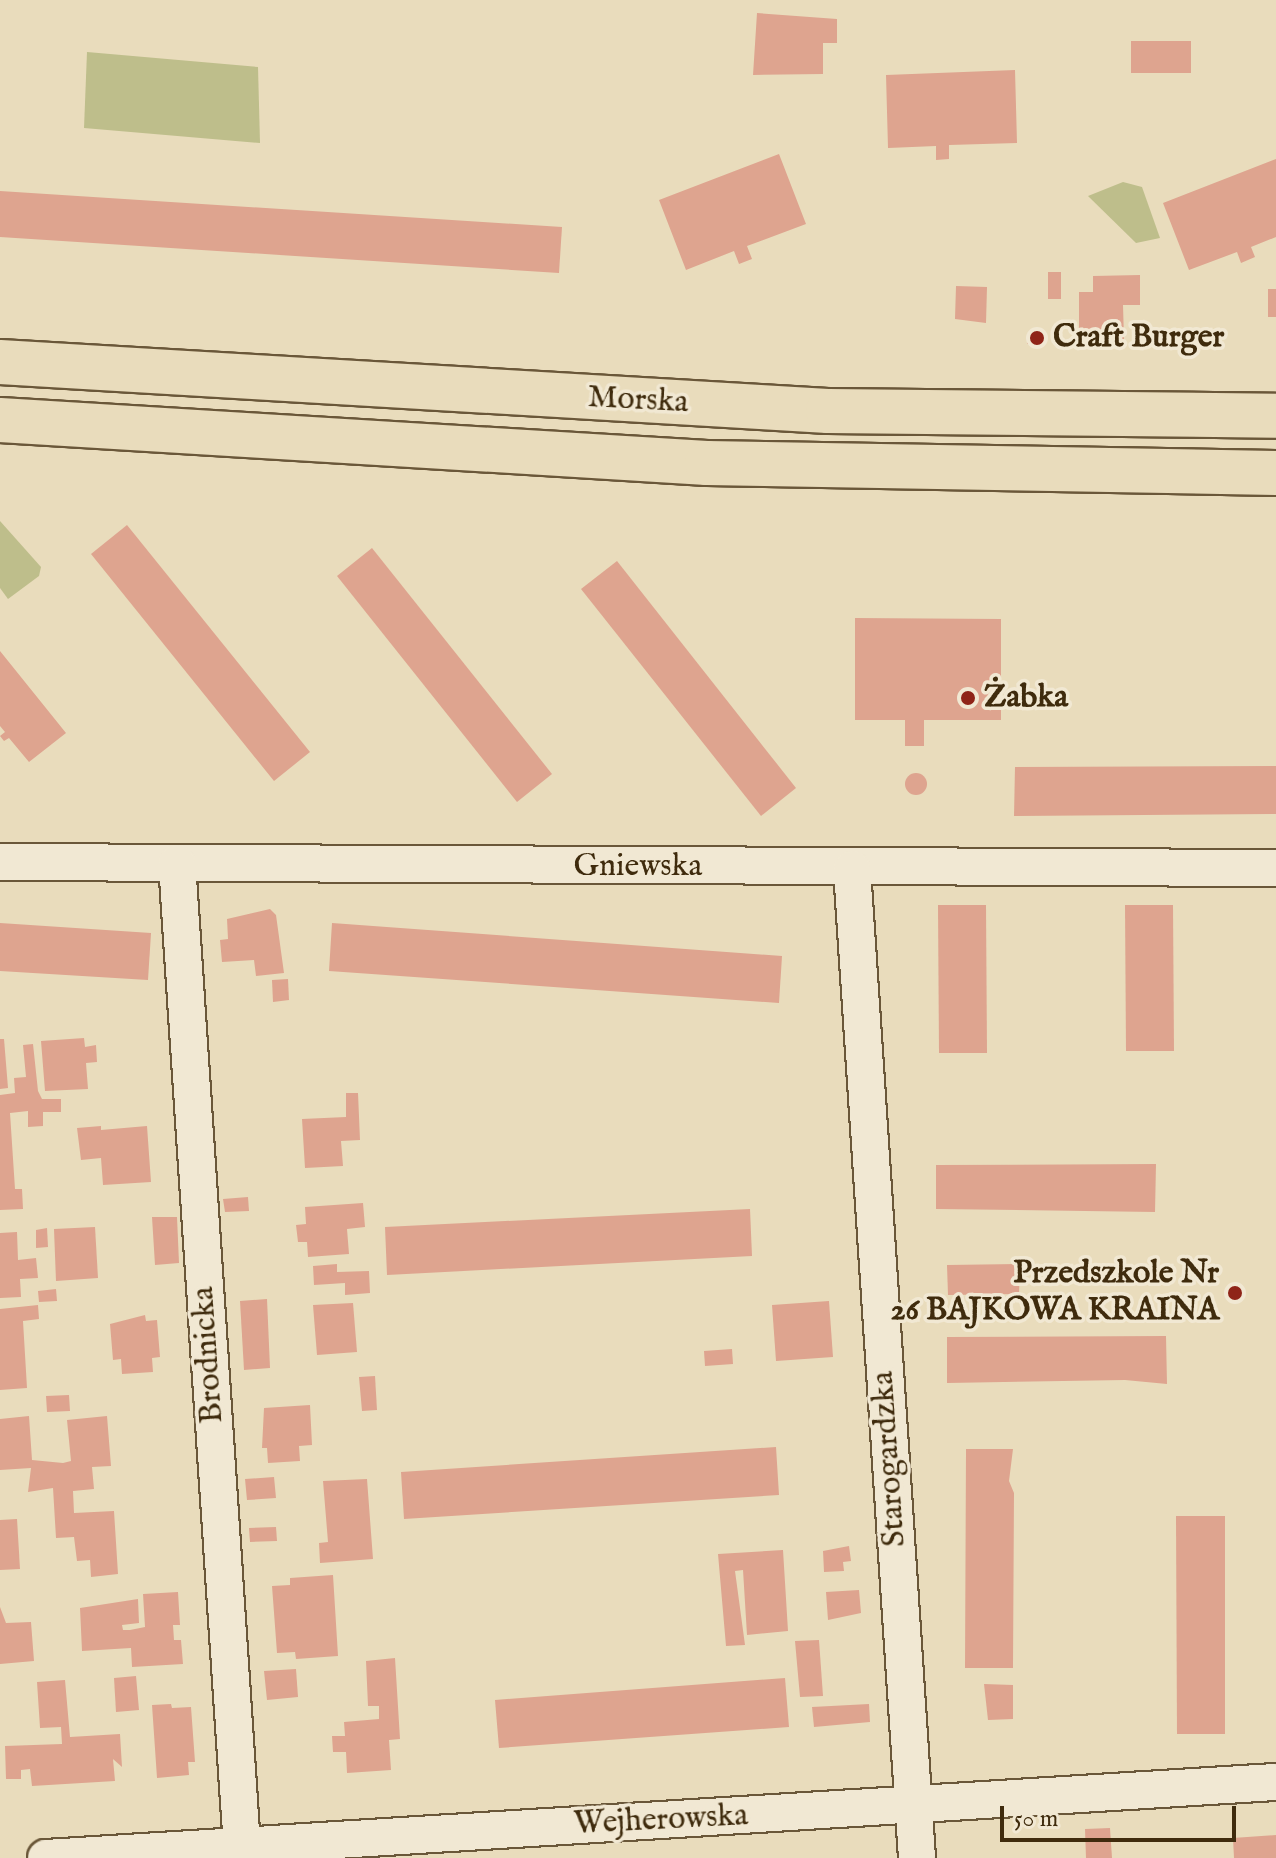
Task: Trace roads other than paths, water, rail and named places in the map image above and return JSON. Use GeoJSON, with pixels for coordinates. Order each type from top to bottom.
{"type":"FeatureCollection","features":[{"type":"Feature","properties":{"kind":"main road","name":"Morska"},"geometry":{"type":"LineString","coordinates":[[0,362],[828,411],[1276,416]]}},
{"type":"Feature","properties":{"kind":"main road","name":"Morska"},"geometry":{"type":"LineString","coordinates":[[0,420],[780,466],[1276,473]]}},
{"type":"Feature","properties":{"kind":"street","name":"Gniewska"},"geometry":{"type":"LineString","coordinates":[[0,862],[852,869],[1276,868]]}},
{"type":"Feature","properties":{"kind":"street","name":"Brodnicka"},"geometry":{"type":"LineString","coordinates":[[177,863],[242,1846]]}},
{"type":"Feature","properties":{"kind":"street","name":"Starogardzka"},"geometry":{"type":"LineString","coordinates":[[852,869],[917,1858]]}},
{"type":"Feature","properties":{"kind":"street","name":"Wejherowska"},"geometry":{"type":"LineString","coordinates":[[46,1858],[913,1807],[1276,1782]]}},
{"type":"Feature","properties":{"kind":"place","name":"Craft Burger"},"geometry":{"type":"Point","coordinates":[1037,338]}},
{"type":"Feature","properties":{"kind":"place","name":"Żabka"},"geometry":{"type":"Point","coordinates":[968,698]}},
{"type":"Feature","properties":{"kind":"place","name":"Przedszkole Nr 26 BAJKOWA KRAINA"},"geometry":{"type":"Point","coordinates":[1235,1293]}}]}
